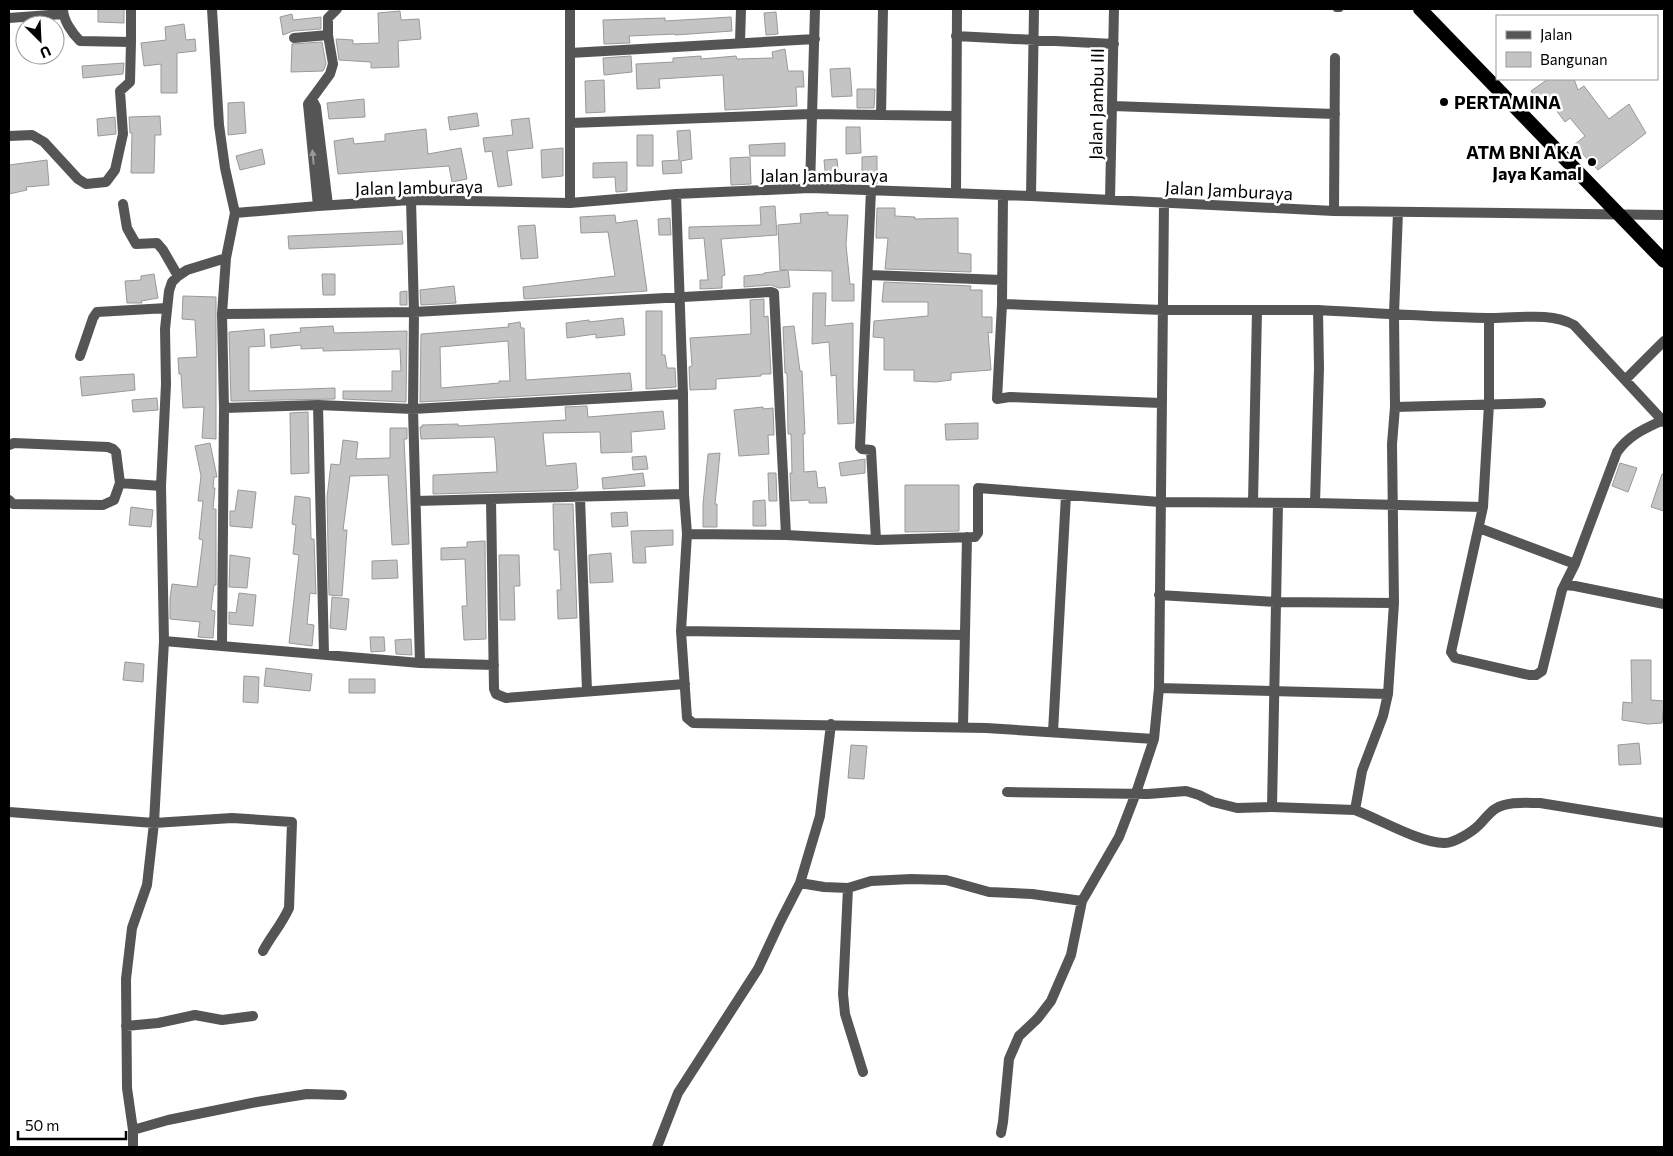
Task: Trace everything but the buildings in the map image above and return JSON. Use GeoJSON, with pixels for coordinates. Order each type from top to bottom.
{"type":"FeatureCollection","features":[{"type":"Feature","properties":{"kind":"highway"},"geometry":{"type":"LineString","coordinates":[[1420,9],[1664,261]]}},
{"type":"Feature","properties":{"kind":"street"},"geometry":{"type":"LineString","coordinates":[[9,136],[32,135],[44,142],[78,179],[86,184],[106,182],[115,170],[123,134],[120,91],[130,82],[131,9]]}},
{"type":"Feature","properties":{"kind":"street"},"geometry":{"type":"LineString","coordinates":[[212,9],[219,124],[225,168],[235,213],[226,258],[222,314],[224,408],[222,645]]}},
{"type":"Feature","properties":{"kind":"street"},"geometry":{"type":"LineString","coordinates":[[323,205],[316,107],[312,99],[330,74],[333,64],[328,35],[328,18],[337,9]]}},
{"type":"Feature","properties":{"kind":"street"},"geometry":{"type":"LineString","coordinates":[[570,9],[570,203]]}},
{"type":"Feature","properties":{"kind":"street"},"geometry":{"type":"LineString","coordinates":[[740,9],[740,42]]}},
{"type":"Feature","properties":{"kind":"street"},"geometry":{"type":"LineString","coordinates":[[810,188],[815,9]]}},
{"type":"Feature","properties":{"kind":"street"},"geometry":{"type":"LineString","coordinates":[[882,115],[883,9]]}},
{"type":"Feature","properties":{"kind":"street"},"geometry":{"type":"LineString","coordinates":[[956,9],[956,193]]}},
{"type":"Feature","properties":{"kind":"street"},"geometry":{"type":"LineString","coordinates":[[1031,196],[1034,9]]}},
{"type":"Feature","properties":{"kind":"street","name":"Jalan Jambu III"},"geometry":{"type":"LineString","coordinates":[[1110,199],[1114,9]]}},
{"type":"Feature","properties":{"kind":"street"},"geometry":{"type":"LineString","coordinates":[[9,18],[63,11],[71,30],[80,40],[131,42]]}},
{"type":"Feature","properties":{"kind":"street"},"geometry":{"type":"LineString","coordinates":[[294,38],[328,35]]}},
{"type":"Feature","properties":{"kind":"street"},"geometry":{"type":"LineString","coordinates":[[956,36],[1114,44]]}},
{"type":"Feature","properties":{"kind":"street"},"geometry":{"type":"LineString","coordinates":[[570,52],[815,39]]}},
{"type":"Feature","properties":{"kind":"street"},"geometry":{"type":"LineString","coordinates":[[1334,211],[1335,58]]}},
{"type":"Feature","properties":{"kind":"street"},"geometry":{"type":"LineString","coordinates":[[1113,106],[1336,114]]}},
{"type":"Feature","properties":{"kind":"street"},"geometry":{"type":"LineString","coordinates":[[571,123],[811,114],[955,116]]}},
{"type":"Feature","properties":{"kind":"street","name":"Jalan Jamburaya"},"geometry":{"type":"LineString","coordinates":[[235,213],[411,200],[570,203],[676,194],[810,188],[1110,199],[1334,211],[1664,215]]}},
{"type":"Feature","properties":{"kind":"street"},"geometry":{"type":"LineString","coordinates":[[871,190],[869,275],[860,447],[871,450],[876,540]]}},
{"type":"Feature","properties":{"kind":"street"},"geometry":{"type":"LineString","coordinates":[[676,194],[683,394],[684,494],[687,534],[681,631],[687,718],[693,723],[963,727],[1154,739]]}},
{"type":"Feature","properties":{"kind":"street"},"geometry":{"type":"LineString","coordinates":[[1003,195],[1002,304],[997,399],[1010,397],[1161,403]]}},
{"type":"Feature","properties":{"kind":"street"},"geometry":{"type":"LineString","coordinates":[[411,200],[414,312],[413,409],[420,663]]}},
{"type":"Feature","properties":{"kind":"street"},"geometry":{"type":"LineString","coordinates":[[1001,1133],[1009,1059],[1019,1036],[1051,1002],[1071,955],[1082,901],[1120,837],[1154,739],[1159,688],[1164,203]]}},
{"type":"Feature","properties":{"kind":"street"},"geometry":{"type":"LineString","coordinates":[[124,204],[127,228],[136,244],[157,243],[178,276]]}},
{"type":"Feature","properties":{"kind":"street"},"geometry":{"type":"LineString","coordinates":[[1355,810],[1362,772],[1383,716],[1388,694],[1394,603],[1392,444],[1395,407],[1394,314],[1398,212]]}},
{"type":"Feature","properties":{"kind":"street"},"geometry":{"type":"LineString","coordinates":[[133,1147],[133,1130],[127,1088],[126,979],[132,928],[147,885],[154,824],[164,641],[161,486],[166,384],[165,329],[169,291],[172,282],[187,270],[226,258]]}},
{"type":"Feature","properties":{"kind":"street"},"geometry":{"type":"LineString","coordinates":[[869,275],[1002,280]]}},
{"type":"Feature","properties":{"kind":"street"},"geometry":{"type":"LineString","coordinates":[[222,314],[414,312],[774,293],[786,535]]}},
{"type":"Feature","properties":{"kind":"street"},"geometry":{"type":"LineString","coordinates":[[1002,304],[1163,310],[1318,310],[1489,318],[1550,317],[1565,320],[1574,325],[1663,421],[1632,435],[1617,452],[1575,564],[1562,590],[1542,671],[1536,675],[1454,658],[1451,652],[1483,507],[1489,404],[1489,318]]}},
{"type":"Feature","properties":{"kind":"street"},"geometry":{"type":"LineString","coordinates":[[80,356],[93,318],[97,312],[168,308]]}},
{"type":"Feature","properties":{"kind":"street"},"geometry":{"type":"LineString","coordinates":[[1314,503],[1319,368],[1318,310]]}},
{"type":"Feature","properties":{"kind":"street"},"geometry":{"type":"LineString","coordinates":[[1253,502],[1257,311]]}},
{"type":"Feature","properties":{"kind":"street"},"geometry":{"type":"LineString","coordinates":[[1626,380],[1664,341]]}},
{"type":"Feature","properties":{"kind":"street"},"geometry":{"type":"LineString","coordinates":[[224,408],[318,405],[413,409],[683,394]]}},
{"type":"Feature","properties":{"kind":"street"},"geometry":{"type":"LineString","coordinates":[[1395,407],[1541,403]]}},
{"type":"Feature","properties":{"kind":"street"},"geometry":{"type":"LineString","coordinates":[[318,405],[324,654]]}},
{"type":"Feature","properties":{"kind":"street"},"geometry":{"type":"LineString","coordinates":[[9,445],[14,442],[108,447],[116,452],[120,483],[114,500],[103,505],[13,504],[9,500]]}},
{"type":"Feature","properties":{"kind":"street"},"geometry":{"type":"LineString","coordinates":[[120,483],[161,486]]}},
{"type":"Feature","properties":{"kind":"street"},"geometry":{"type":"LineString","coordinates":[[687,534],[786,535],[876,540],[976,537],[978,532],[978,488],[1160,502],[1483,507]]}},
{"type":"Feature","properties":{"kind":"street"},"geometry":{"type":"LineString","coordinates":[[416,501],[684,494]]}},
{"type":"Feature","properties":{"kind":"street"},"geometry":{"type":"LineString","coordinates":[[1053,732],[1066,495]]}},
{"type":"Feature","properties":{"kind":"street"},"geometry":{"type":"LineString","coordinates":[[580,497],[587,692]]}},
{"type":"Feature","properties":{"kind":"street"},"geometry":{"type":"LineString","coordinates":[[491,499],[494,689],[499,697],[685,684]]}},
{"type":"Feature","properties":{"kind":"street"},"geometry":{"type":"LineString","coordinates":[[1272,807],[1278,503]]}},
{"type":"Feature","properties":{"kind":"street"},"geometry":{"type":"LineString","coordinates":[[1479,528],[1575,564]]}},
{"type":"Feature","properties":{"kind":"street"},"geometry":{"type":"LineString","coordinates":[[963,727],[966,537]]}},
{"type":"Feature","properties":{"kind":"street"},"geometry":{"type":"LineString","coordinates":[[1565,585],[1664,604]]}},
{"type":"Feature","properties":{"kind":"street"},"geometry":{"type":"LineString","coordinates":[[1159,595],[1276,602],[1394,603]]}},
{"type":"Feature","properties":{"kind":"street"},"geometry":{"type":"LineString","coordinates":[[681,631],[965,635]]}},
{"type":"Feature","properties":{"kind":"street"},"geometry":{"type":"LineString","coordinates":[[164,641],[420,663],[494,666]]}},
{"type":"Feature","properties":{"kind":"street"},"geometry":{"type":"LineString","coordinates":[[1159,688],[1388,694]]}},
{"type":"Feature","properties":{"kind":"street"},"geometry":{"type":"LineString","coordinates":[[657,1147],[678,1093],[758,969],[800,883],[820,816],[831,724]]}},
{"type":"Feature","properties":{"kind":"street"},"geometry":{"type":"LineString","coordinates":[[1007,792],[1136,794],[1186,791],[1213,802],[1237,808],[1272,807],[1355,810],[1421,839],[1444,843],[1454,842],[1477,827],[1495,809],[1504,805],[1523,803],[1540,803],[1664,823]]}},
{"type":"Feature","properties":{"kind":"street"},"geometry":{"type":"LineString","coordinates":[[9,812],[154,824],[232,818],[292,822],[289,908],[283,921],[272,934],[263,951]]}},
{"type":"Feature","properties":{"kind":"street"},"geometry":{"type":"LineString","coordinates":[[800,883],[848,888],[871,881],[946,880],[989,892],[1032,894],[1082,901]]}},
{"type":"Feature","properties":{"kind":"street"},"geometry":{"type":"LineString","coordinates":[[848,888],[842,994],[845,1014],[863,1072]]}},
{"type":"Feature","properties":{"kind":"street"},"geometry":{"type":"LineString","coordinates":[[126,1026],[158,1023],[195,1015],[222,1020],[253,1016]]}},
{"type":"Feature","properties":{"kind":"street"},"geometry":{"type":"LineString","coordinates":[[133,1130],[168,1120],[258,1102],[307,1094],[342,1095]]}},
{"type":"Feature","properties":{"kind":"place","name":"PERTAMINA"},"geometry":{"type":"Point","coordinates":[1444,102]}},
{"type":"Feature","properties":{"kind":"place","name":"ATM BNI AKA Jaya Kamal"},"geometry":{"type":"Point","coordinates":[1592,162]}}]}
